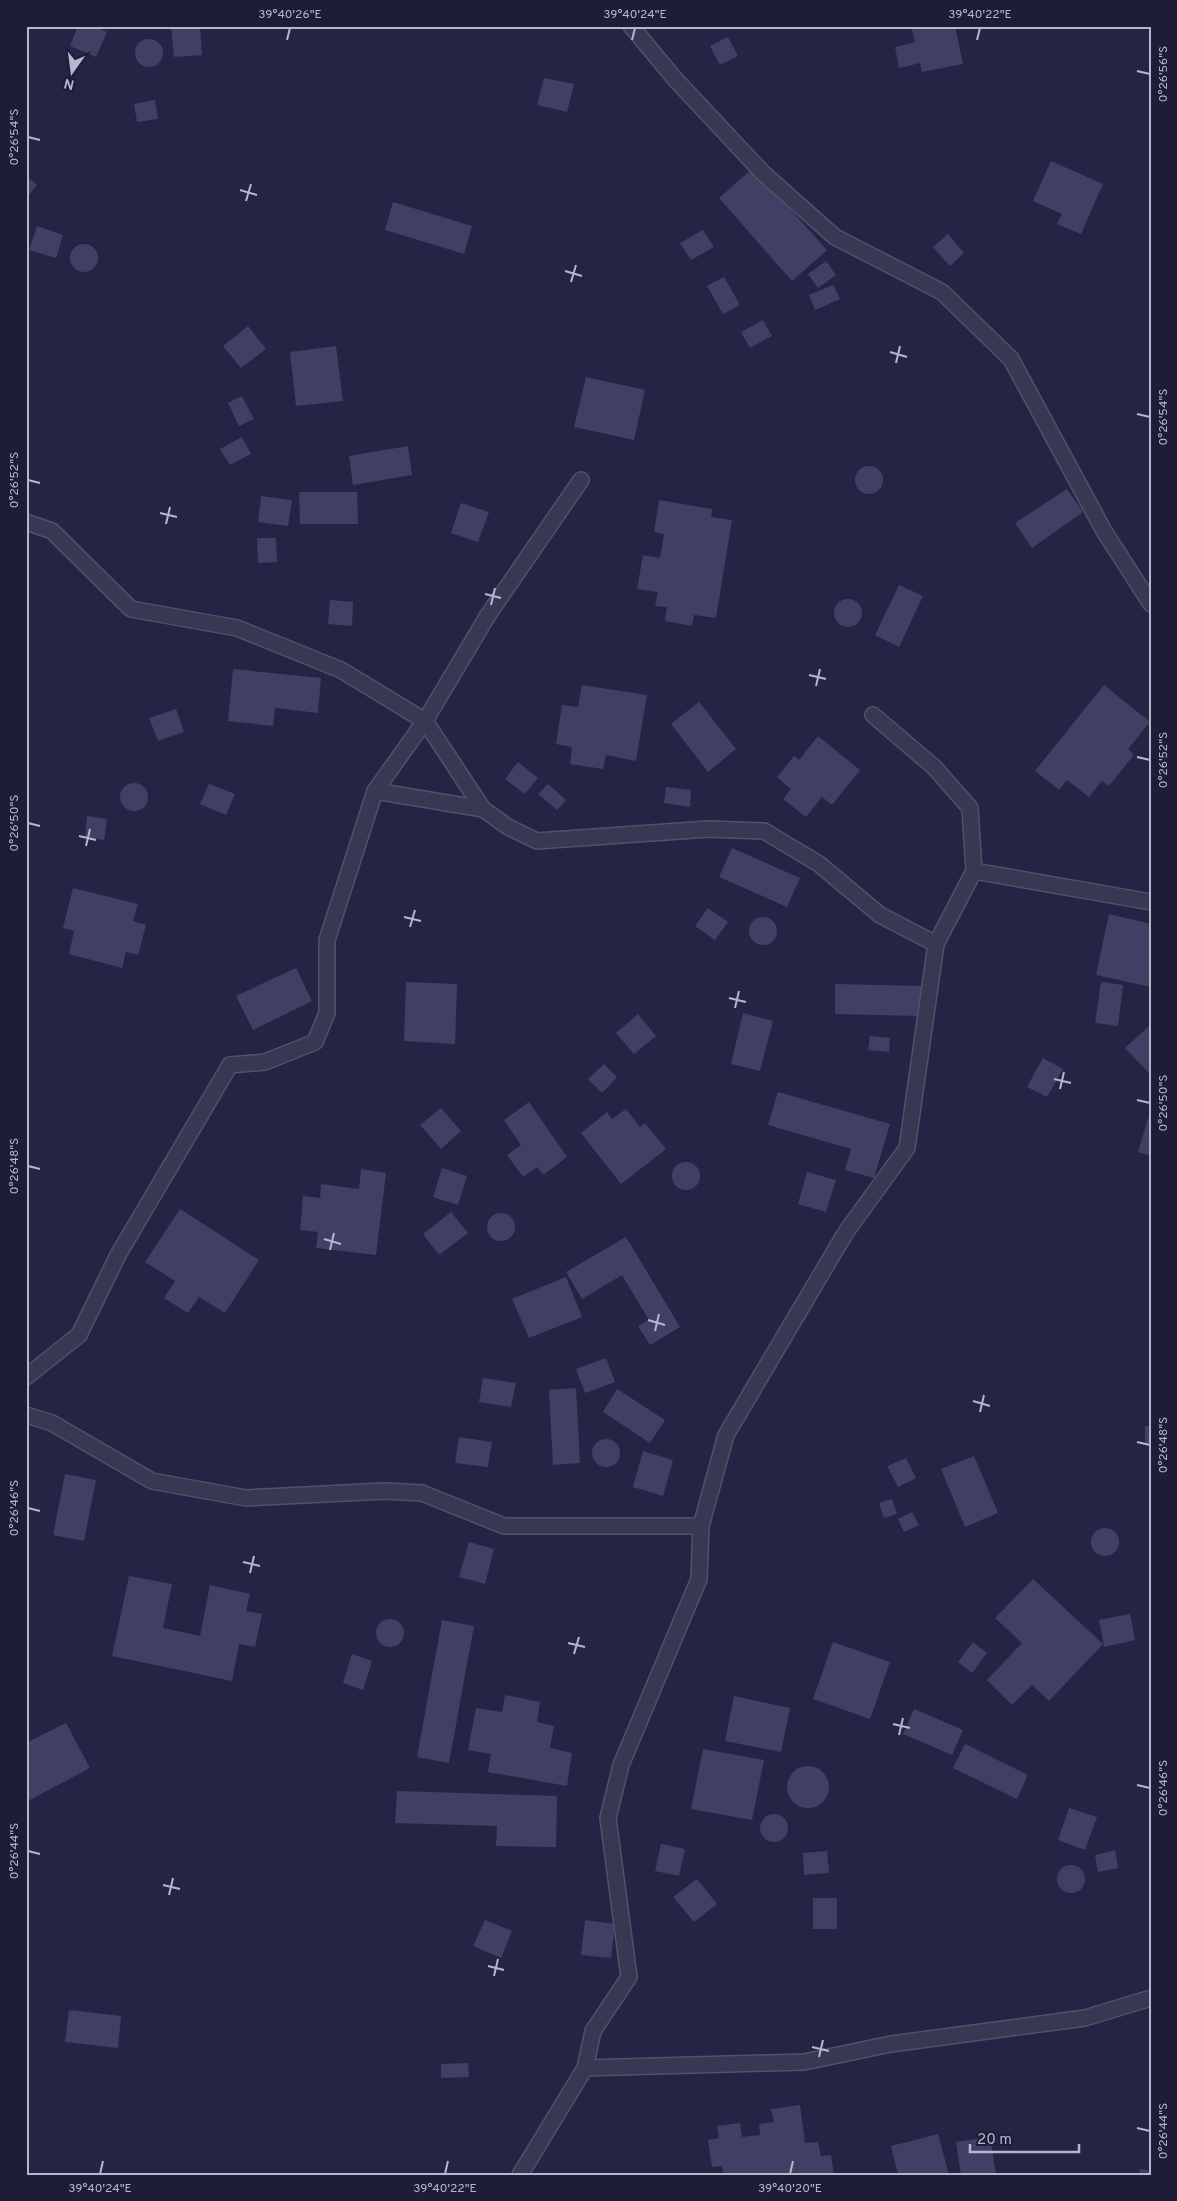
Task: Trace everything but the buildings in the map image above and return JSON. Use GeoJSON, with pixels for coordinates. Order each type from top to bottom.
{"type":"FeatureCollection","features":[{"type":"Feature","properties":{"kind":"street"},"geometry":{"type":"LineString","coordinates":[[631,26],[675,79],[763,173],[835,237],[942,292],[1011,359],[1104,530],[1151,604]]}},
{"type":"Feature","properties":{"kind":"street"},"geometry":{"type":"LineString","coordinates":[[26,1377],[79,1336],[118,1255],[230,1065],[265,1062],[315,1042],[327,1013],[327,940],[375,791],[425,721],[488,615],[581,480]]}},
{"type":"Feature","properties":{"kind":"street"},"geometry":{"type":"LineString","coordinates":[[26,522],[52,531],[131,609],[238,628],[341,670],[425,721],[483,809],[508,827],[537,841],[708,829],[764,831],[819,864],[880,915],[936,944]]}},
{"type":"Feature","properties":{"kind":"street"},"geometry":{"type":"LineString","coordinates":[[520,2175],[584,2068],[593,2031],[629,1977],[608,1818],[621,1765],[699,1580],[701,1526],[726,1435],[846,1232],[907,1148],[936,944],[974,871],[970,808],[934,767],[874,715]]}},
{"type":"Feature","properties":{"kind":"street"},"geometry":{"type":"LineString","coordinates":[[375,791],[483,809]]}},
{"type":"Feature","properties":{"kind":"street"},"geometry":{"type":"LineString","coordinates":[[974,871],[1151,902]]}},
{"type":"Feature","properties":{"kind":"street"},"geometry":{"type":"LineString","coordinates":[[26,1415],[52,1423],[152,1481],[246,1498],[385,1491],[422,1493],[504,1526],[701,1526]]}},
{"type":"Feature","properties":{"kind":"street"},"geometry":{"type":"LineString","coordinates":[[584,2068],[804,2062],[891,2044],[1085,2018],[1151,1998]]}}]}
